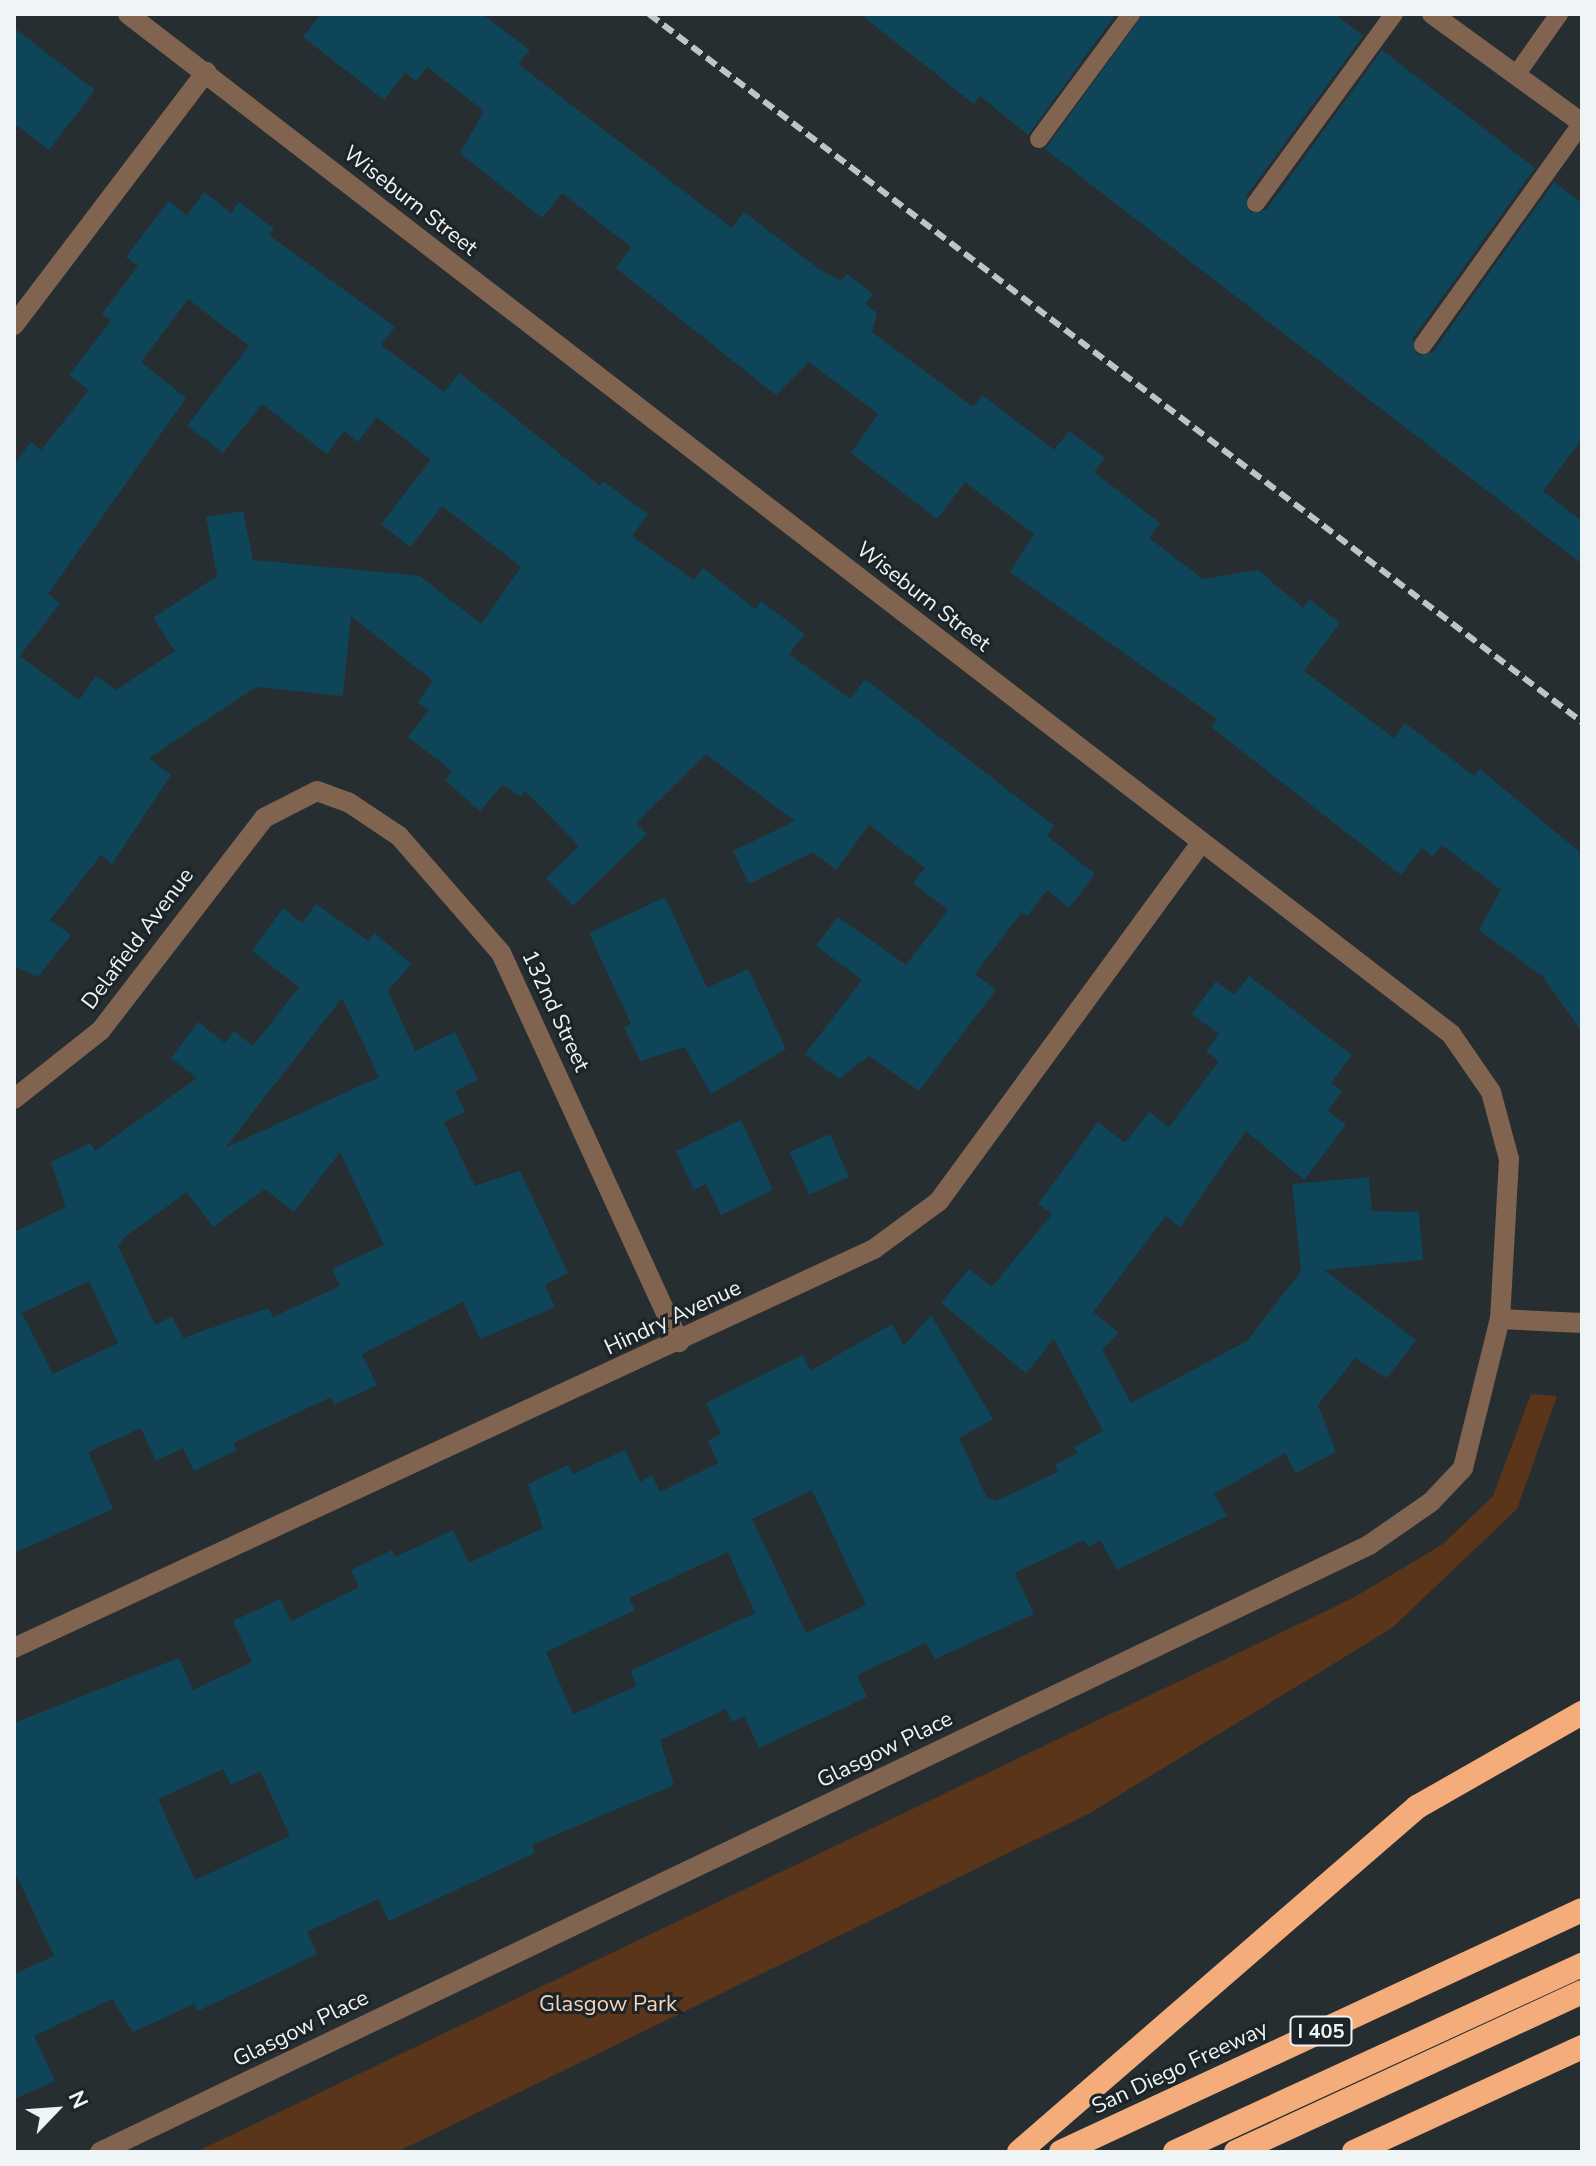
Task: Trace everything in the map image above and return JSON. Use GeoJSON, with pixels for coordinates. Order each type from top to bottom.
{"type":"FeatureCollection","features":[{"type":"Feature","properties":{"kind":"highway"},"geometry":{"type":"LineString","coordinates":[[1019,2152],[1417,1807],[1582,1713]]}},
{"type":"Feature","properties":{"kind":"highway","name":"San Diego Freeway"},"geometry":{"type":"LineString","coordinates":[[1061,2152],[1582,1910]]}},
{"type":"Feature","properties":{"kind":"highway"},"geometry":{"type":"LineString","coordinates":[[1175,2152],[1582,1965]]}},
{"type":"Feature","properties":{"kind":"highway"},"geometry":{"type":"LineString","coordinates":[[1236,2152],[1582,1992]]}},
{"type":"Feature","properties":{"kind":"highway"},"geometry":{"type":"LineString","coordinates":[[1354,2152],[1582,2047]]}},
{"type":"Feature","properties":{"kind":"street","name":"Wiseburn Street"},"geometry":{"type":"LineString","coordinates":[[128,14],[1451,1034],[1491,1092],[1509,1159],[1500,1319]]}},
{"type":"Feature","properties":{"kind":"street"},"geometry":{"type":"LineString","coordinates":[[1432,14],[1582,123]]}},
{"type":"Feature","properties":{"kind":"street"},"geometry":{"type":"LineString","coordinates":[[14,325],[206,72]]}},
{"type":"Feature","properties":{"kind":"street","name":"132nd Street"},"geometry":{"type":"LineString","coordinates":[[294,802],[317,791],[348,802],[399,836],[501,953],[679,1342]]}},
{"type":"Feature","properties":{"kind":"street","name":"Delafield Avenue"},"geometry":{"type":"LineString","coordinates":[[14,1099],[101,1030],[222,866],[264,818],[294,802]]}},
{"type":"Feature","properties":{"kind":"street","name":"Hindry Avenue"},"geometry":{"type":"LineString","coordinates":[[14,1648],[874,1249],[939,1201],[1201,843]]}},
{"type":"Feature","properties":{"kind":"street"},"geometry":{"type":"LineString","coordinates":[[1500,1319],[1582,1323]]}},
{"type":"Feature","properties":{"kind":"street","name":"Glasgow Place"},"geometry":{"type":"LineString","coordinates":[[100,2152],[1369,1545],[1431,1502],[1463,1468],[1500,1319]]}},
{"type":"Feature","properties":{"kind":"lane"},"geometry":{"type":"LineString","coordinates":[[1039,139],[1131,14]]}},
{"type":"Feature","properties":{"kind":"lane"},"geometry":{"type":"LineString","coordinates":[[1256,203],[1394,14]]}},
{"type":"Feature","properties":{"kind":"lane"},"geometry":{"type":"LineString","coordinates":[[1516,75],[1559,14]]}},
{"type":"Feature","properties":{"kind":"lane"},"geometry":{"type":"LineString","coordinates":[[1423,345],[1582,123]]}},
{"type":"Feature","properties":{"kind":"green space","name":"Glasgow Park"},"geometry":{"type":"Polygon","coordinates":[[[1531,1394],[1557,1396],[1517,1509],[1392,1628],[1090,1813],[397,2152],[196,2152],[1353,1598],[1443,1544],[1493,1496],[1531,1394]]]}},
{"type":"Feature","properties":{"kind":"building"},"geometry":{"type":"Polygon","coordinates":[[[321,14],[482,14],[530,50],[518,64],[732,228],[744,212],[819,269],[841,281],[847,274],[873,294],[865,304],[877,313],[872,332],[973,407],[982,395],[1054,450],[1069,431],[1105,458],[1094,472],[1160,523],[1149,538],[1203,579],[1258,570],[1303,608],[1309,599],[1340,623],[1304,671],[1394,738],[1405,723],[1474,776],[1480,769],[1582,854],[1582,1032],[1543,977],[1479,930],[1501,890],[1442,845],[1433,857],[1422,848],[1401,875],[1211,727],[1217,719],[1010,572],[1034,534],[965,482],[937,519],[851,453],[878,414],[809,362],[776,395],[616,268],[631,247],[562,193],[542,218],[460,153],[484,111],[427,67],[416,81],[405,73],[384,100],[303,37],[321,14]]]}},
{"type":"Feature","properties":{"kind":"building"},"geometry":{"type":"Polygon","coordinates":[[[860,14],[1116,14],[1028,135],[980,96],[974,104],[860,14]]]}},
{"type":"Feature","properties":{"kind":"building"},"geometry":{"type":"Polygon","coordinates":[[[1143,14],[1335,14],[1363,36],[1246,196],[1250,213],[1266,210],[1382,50],[1535,168],[1413,338],[1417,355],[1433,352],[1554,182],[1582,203],[1582,439],[1543,491],[1582,521],[1582,564],[1045,149],[1143,14]]]}},
{"type":"Feature","properties":{"kind":"building"},"geometry":{"type":"Polygon","coordinates":[[[14,28],[95,90],[49,150],[14,123],[14,28]]]}},
{"type":"Feature","properties":{"kind":"building"},"geometry":{"type":"Polygon","coordinates":[[[204,192],[231,213],[239,202],[274,229],[269,235],[395,327],[381,345],[444,392],[459,373],[600,486],[603,481],[648,514],[632,536],[694,580],[703,568],[755,609],[761,601],[805,634],[789,654],[850,699],[865,679],[1054,826],[1047,836],[1095,874],[1069,908],[1047,890],[1027,916],[1022,912],[975,974],[996,990],[919,1091],[869,1056],[839,1079],[805,1054],[862,980],[816,946],[838,917],[906,965],[948,910],[913,883],[925,868],[869,825],[836,870],[813,852],[749,884],[733,851],[795,821],[706,754],[636,823],[647,834],[573,906],[546,878],[579,846],[525,791],[521,797],[502,785],[480,811],[445,780],[452,771],[408,737],[429,710],[418,702],[433,681],[351,616],[343,696],[256,687],[149,758],[171,775],[112,864],[101,855],[50,920],[71,935],[38,977],[14,966],[14,464],[31,442],[41,450],[89,390],[69,375],[111,321],[102,314],[138,266],[126,257],[169,201],[187,215],[204,192]],[[188,299],[141,362],[186,398],[48,594],[60,603],[20,656],[79,700],[96,676],[116,690],[175,651],[153,618],[217,576],[206,517],[243,511],[253,560],[420,576],[481,624],[521,567],[442,506],[410,547],[381,524],[431,460],[377,417],[358,442],[344,431],[327,454],[262,404],[223,453],[187,426],[249,346],[188,299]]]}},
{"type":"Feature","properties":{"kind":"building"},"geometry":{"type":"Polygon","coordinates":[[[665,897],[707,988],[748,969],[786,1049],[711,1094],[685,1047],[640,1061],[624,1027],[631,1024],[589,933],[665,897]]]}},
{"type":"Feature","properties":{"kind":"building"},"geometry":{"type":"Polygon","coordinates":[[[316,904],[368,941],[375,933],[411,964],[388,991],[415,1051],[455,1032],[478,1080],[455,1091],[465,1112],[444,1122],[475,1186],[520,1171],[568,1273],[545,1285],[555,1307],[480,1339],[463,1302],[362,1354],[377,1385],[334,1405],[331,1397],[233,1443],[237,1450],[194,1471],[183,1448],[156,1461],[141,1428],[88,1452],[113,1509],[14,1553],[14,1232],[66,1207],[51,1162],[90,1143],[95,1151],[197,1078],[171,1058],[198,1022],[225,1043],[234,1031],[253,1046],[299,987],[252,951],[283,908],[302,923],[316,904]],[[342,998],[225,1148],[379,1077],[342,998]],[[340,1152],[294,1212],[265,1189],[213,1227],[187,1192],[125,1237],[118,1246],[155,1325],[172,1316],[183,1338],[268,1308],[273,1317],[340,1286],[332,1269],[384,1245],[340,1152]],[[89,1281],[22,1313],[53,1374],[118,1343],[89,1281]]]}},
{"type":"Feature","properties":{"kind":"building"},"geometry":{"type":"Polygon","coordinates":[[[1249,976],[1352,1055],[1331,1083],[1342,1091],[1328,1111],[1346,1125],[1304,1180],[1246,1131],[1180,1227],[1166,1216],[1093,1312],[1119,1333],[1102,1349],[1131,1403],[1247,1341],[1301,1271],[1292,1184],[1369,1177],[1372,1211],[1419,1212],[1423,1260],[1324,1270],[1416,1340],[1387,1378],[1355,1358],[1318,1405],[1336,1452],[1296,1473],[1285,1453],[1214,1494],[1227,1516],[1117,1570],[1100,1540],[1088,1547],[1084,1540],[1015,1573],[1034,1614],[935,1659],[926,1643],[857,1675],[867,1697],[759,1748],[744,1716],[732,1722],[726,1709],[660,1740],[674,1785],[532,1845],[535,1853],[389,1921],[378,1899],[307,1932],[317,1954],[198,2011],[194,2004],[133,2032],[112,1999],[34,2036],[55,2081],[14,2099],[14,1974],[54,1956],[14,1870],[14,1723],[179,1658],[193,1690],[252,1662],[233,1621],[280,1599],[291,1621],[359,1587],[351,1570],[392,1550],[395,1557],[453,1530],[469,1563],[543,1528],[528,1484],[568,1465],[573,1474],[625,1450],[640,1482],[652,1475],[660,1492],[718,1463],[708,1441],[721,1434],[706,1403],[803,1355],[810,1371],[892,1324],[904,1346],[931,1315],[993,1419],[959,1438],[987,1498],[996,1501],[1058,1472],[1055,1465],[1077,1453],[1074,1447],[1103,1431],[1054,1339],[1026,1373],[941,1303],[969,1269],[992,1287],[1052,1214],[1038,1204],[1098,1122],[1125,1143],[1149,1112],[1169,1127],[1219,1061],[1206,1051],[1219,1034],[1192,1014],[1216,981],[1234,995],[1249,976]],[[812,1490],[752,1519],[806,1633],[866,1605],[812,1490]],[[728,1552],[629,1598],[635,1610],[546,1652],[573,1714],[637,1686],[630,1671],[755,1613],[728,1552]],[[223,1769],[158,1799],[195,1880],[290,1836],[260,1771],[231,1785],[223,1769]]]}},
{"type":"Feature","properties":{"kind":"building"},"geometry":{"type":"Polygon","coordinates":[[[741,1120],[773,1190],[721,1215],[706,1184],[694,1190],[676,1151],[741,1120]]]}},
{"type":"Feature","properties":{"kind":"building"},"geometry":{"type":"Polygon","coordinates":[[[830,1134],[849,1177],[809,1195],[790,1152],[830,1134]]]}},
{"type":"Feature","properties":{"kind":"railway"},"geometry":{"type":"LineString","coordinates":[[649,14],[1582,722]]}}]}
